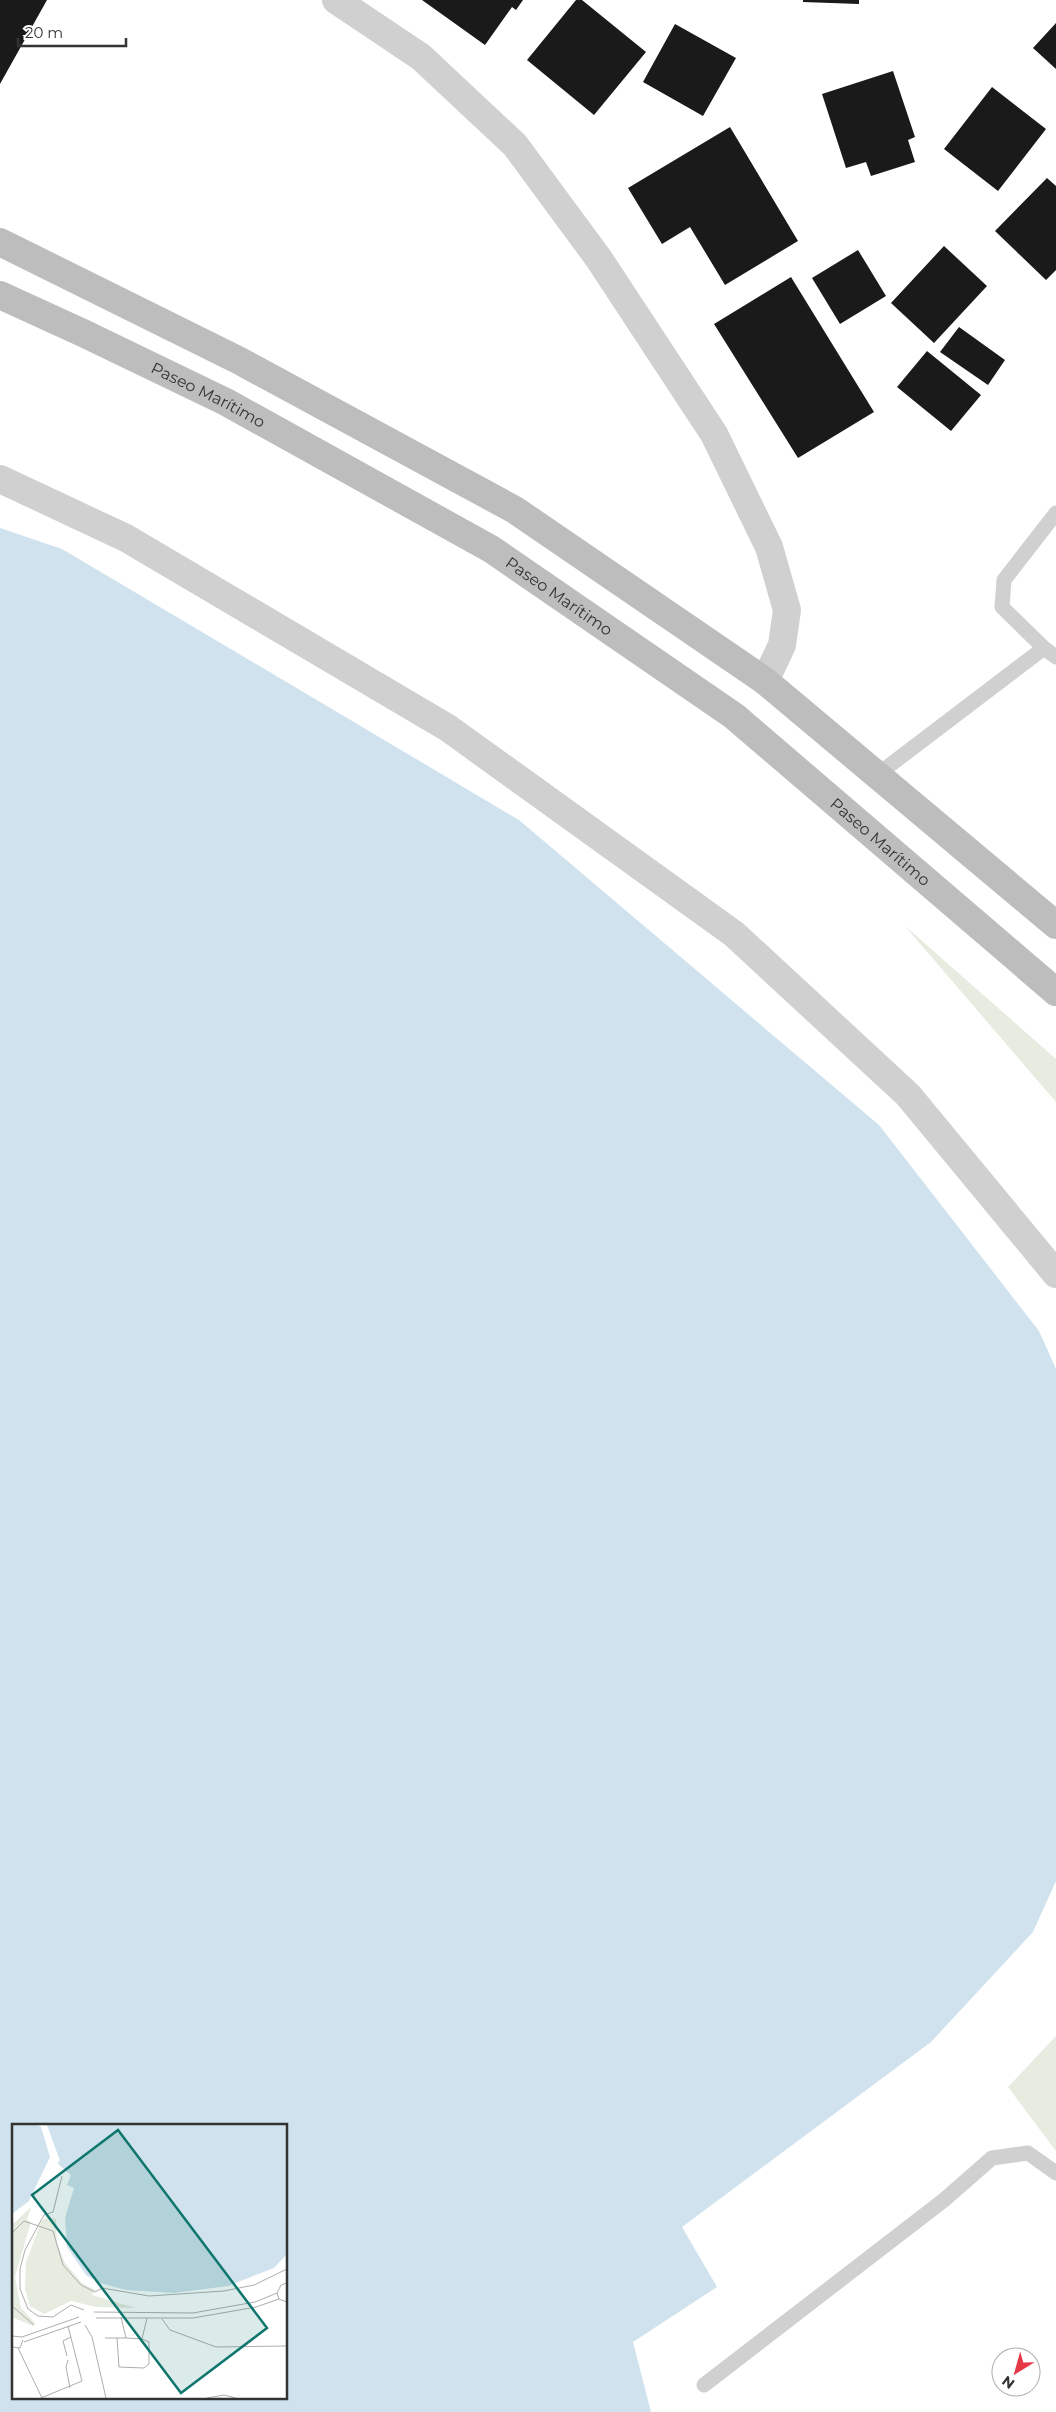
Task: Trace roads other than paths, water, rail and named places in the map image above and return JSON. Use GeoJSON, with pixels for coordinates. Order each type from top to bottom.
{"type":"FeatureCollection","features":[{"type":"Feature","properties":{"kind":"main road"},"geometry":{"type":"LineString","coordinates":[[0,242],[238,360],[515,510],[765,681],[1056,925]]}},
{"type":"Feature","properties":{"kind":"main road","name":"Paseo Marítimo"},"geometry":{"type":"LineString","coordinates":[[0,296],[83,332],[226,402],[491,549],[734,716],[1056,992]]}},
{"type":"Feature","properties":{"kind":"street"},"geometry":{"type":"LineString","coordinates":[[336,0],[421,57],[515,145],[599,260],[714,434],[769,547],[787,610],[782,645],[765,681]]}},
{"type":"Feature","properties":{"kind":"street"},"geometry":{"type":"LineString","coordinates":[[0,479],[126,538],[448,728],[734,934],[908,1095],[1056,1274]]}},
{"type":"Feature","properties":{"kind":"lane"},"geometry":{"type":"LineString","coordinates":[[1056,513],[1004,580],[1002,606],[1044,648],[1056,657]]}},
{"type":"Feature","properties":{"kind":"lane"},"geometry":{"type":"LineString","coordinates":[[877,775],[1044,648]]}},
{"type":"Feature","properties":{"kind":"lane"},"geometry":{"type":"LineString","coordinates":[[704,2385],[944,2200],[992,2158],[1028,2153],[1056,2173]]}},
{"type":"Feature","properties":{"kind":"water"},"geometry":{"type":"Polygon","coordinates":[[[0,528],[62,549],[519,820],[879,1125],[1039,1331],[1056,1369],[1056,1881],[1033,1932],[931,2042],[682,2227],[717,2287],[633,2342],[651,2412],[0,2412],[0,528]]]}}]}
